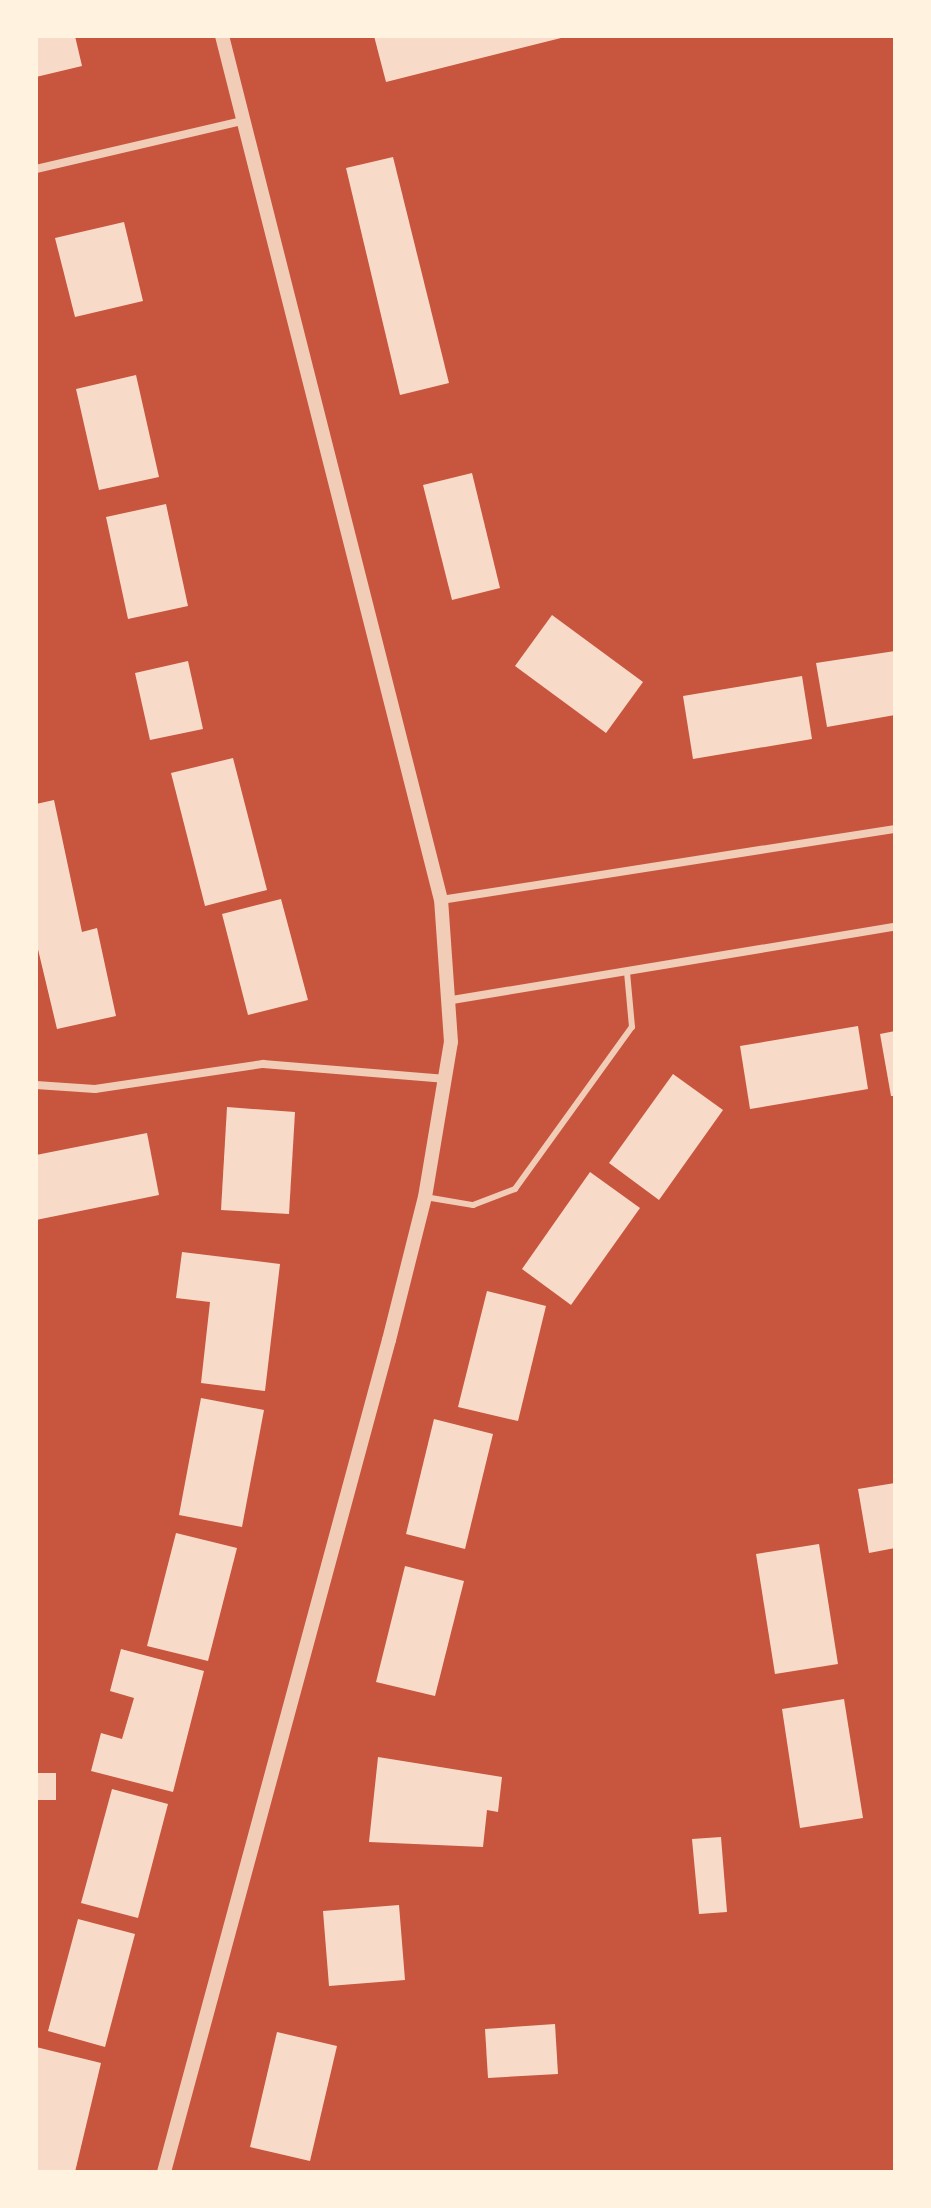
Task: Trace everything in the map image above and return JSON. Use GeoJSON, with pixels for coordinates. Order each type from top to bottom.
{"type":"FeatureCollection","features":[{"type":"Feature","properties":{"kind":"street"},"geometry":{"type":"LineString","coordinates":[[164,2172],[425,1197],[446,1079],[452,1000],[441,900],[222,36]]}},
{"type":"Feature","properties":{"kind":"street"},"geometry":{"type":"LineString","coordinates":[[36,169],[243,121]]}},
{"type":"Feature","properties":{"kind":"street"},"geometry":{"type":"LineString","coordinates":[[441,900],[895,829]]}},
{"type":"Feature","properties":{"kind":"street"},"geometry":{"type":"LineString","coordinates":[[452,1000],[895,927]]}},
{"type":"Feature","properties":{"kind":"street"},"geometry":{"type":"LineString","coordinates":[[36,1085],[95,1089],[263,1064],[446,1079]]}},
{"type":"Feature","properties":{"kind":"lane"},"geometry":{"type":"LineString","coordinates":[[425,1197],[473,1205],[515,1189],[632,1027],[627,972]]}},
{"type":"Feature","properties":{"kind":"building"},"geometry":{"type":"Polygon","coordinates":[[[36,36],[75,36],[82,66],[36,77],[36,36]]]}},
{"type":"Feature","properties":{"kind":"building"},"geometry":{"type":"Polygon","coordinates":[[[374,36],[565,36],[565,37],[386,82],[374,36]]]}},
{"type":"Feature","properties":{"kind":"building"},"geometry":{"type":"Polygon","coordinates":[[[393,157],[449,383],[400,395],[346,168],[393,157]]]}},
{"type":"Feature","properties":{"kind":"building"},"geometry":{"type":"Polygon","coordinates":[[[124,222],[143,301],[75,317],[55,238],[124,222]]]}},
{"type":"Feature","properties":{"kind":"building"},"geometry":{"type":"Polygon","coordinates":[[[136,375],[159,477],[99,490],[76,389],[136,375]]]}},
{"type":"Feature","properties":{"kind":"building"},"geometry":{"type":"Polygon","coordinates":[[[472,473],[500,588],[452,600],[423,485],[472,473]]]}},
{"type":"Feature","properties":{"kind":"building"},"geometry":{"type":"Polygon","coordinates":[[[166,504],[188,606],[128,619],[106,517],[166,504]]]}},
{"type":"Feature","properties":{"kind":"building"},"geometry":{"type":"Polygon","coordinates":[[[552,615],[643,682],[606,733],[515,666],[552,615]]]}},
{"type":"Feature","properties":{"kind":"building"},"geometry":{"type":"Polygon","coordinates":[[[895,651],[895,715],[827,727],[816,663],[895,651]]]}},
{"type":"Feature","properties":{"kind":"building"},"geometry":{"type":"Polygon","coordinates":[[[188,661],[203,729],[150,740],[135,673],[188,661]]]}},
{"type":"Feature","properties":{"kind":"building"},"geometry":{"type":"Polygon","coordinates":[[[802,676],[812,739],[693,759],[683,696],[802,676]]]}},
{"type":"Feature","properties":{"kind":"building"},"geometry":{"type":"Polygon","coordinates":[[[233,758],[267,890],[205,906],[171,773],[233,758]]]}},
{"type":"Feature","properties":{"kind":"building"},"geometry":{"type":"Polygon","coordinates":[[[54,800],[82,932],[97,928],[116,1016],[57,1029],[36,941],[36,804],[54,800]]]}},
{"type":"Feature","properties":{"kind":"building"},"geometry":{"type":"Polygon","coordinates":[[[281,899],[308,1000],[248,1015],[222,914],[281,899]]]}},
{"type":"Feature","properties":{"kind":"building"},"geometry":{"type":"Polygon","coordinates":[[[858,1026],[868,1089],[750,1109],[740,1046],[858,1026]]]}},
{"type":"Feature","properties":{"kind":"building"},"geometry":{"type":"Polygon","coordinates":[[[895,1031],[895,1096],[891,1096],[880,1034],[895,1031]]]}},
{"type":"Feature","properties":{"kind":"building"},"geometry":{"type":"Polygon","coordinates":[[[673,1074],[723,1110],[659,1200],[609,1163],[673,1074]]]}},
{"type":"Feature","properties":{"kind":"building"},"geometry":{"type":"Polygon","coordinates":[[[227,1107],[295,1112],[289,1214],[221,1210],[227,1107]]]}},
{"type":"Feature","properties":{"kind":"building"},"geometry":{"type":"Polygon","coordinates":[[[147,1133],[159,1195],[36,1220],[36,1155],[147,1133]]]}},
{"type":"Feature","properties":{"kind":"building"},"geometry":{"type":"Polygon","coordinates":[[[590,1172],[640,1208],[571,1305],[522,1269],[590,1172]]]}},
{"type":"Feature","properties":{"kind":"building"},"geometry":{"type":"Polygon","coordinates":[[[182,1252],[280,1264],[265,1391],[201,1383],[210,1302],[176,1298],[182,1252]]]}},
{"type":"Feature","properties":{"kind":"building"},"geometry":{"type":"Polygon","coordinates":[[[487,1291],[546,1306],[518,1421],[458,1407],[487,1291]]]}},
{"type":"Feature","properties":{"kind":"building"},"geometry":{"type":"Polygon","coordinates":[[[201,1398],[264,1410],[242,1527],[179,1515],[201,1398]]]}},
{"type":"Feature","properties":{"kind":"building"},"geometry":{"type":"Polygon","coordinates":[[[434,1419],[493,1434],[465,1549],[406,1534],[434,1419]]]}},
{"type":"Feature","properties":{"kind":"building"},"geometry":{"type":"Polygon","coordinates":[[[895,1483],[895,1548],[869,1553],[858,1489],[895,1483]]]}},
{"type":"Feature","properties":{"kind":"building"},"geometry":{"type":"Polygon","coordinates":[[[176,1533],[237,1548],[208,1661],[147,1646],[176,1533]]]}},
{"type":"Feature","properties":{"kind":"building"},"geometry":{"type":"Polygon","coordinates":[[[819,1544],[838,1664],[775,1674],[756,1554],[819,1544]]]}},
{"type":"Feature","properties":{"kind":"building"},"geometry":{"type":"Polygon","coordinates":[[[405,1566],[464,1581],[435,1696],[376,1682],[405,1566]]]}},
{"type":"Feature","properties":{"kind":"building"},"geometry":{"type":"Polygon","coordinates":[[[121,1649],[204,1671],[173,1792],[91,1771],[101,1733],[122,1739],[134,1698],[110,1691],[121,1649]]]}},
{"type":"Feature","properties":{"kind":"building"},"geometry":{"type":"Polygon","coordinates":[[[844,1699],[863,1818],[800,1828],[782,1709],[844,1699]]]}},
{"type":"Feature","properties":{"kind":"building"},"geometry":{"type":"Polygon","coordinates":[[[378,1757],[502,1777],[498,1812],[487,1810],[483,1847],[369,1842],[378,1757]]]}},
{"type":"Feature","properties":{"kind":"building"},"geometry":{"type":"Polygon","coordinates":[[[36,1773],[56,1773],[56,1800],[36,1800],[36,1773]]]}},
{"type":"Feature","properties":{"kind":"building"},"geometry":{"type":"Polygon","coordinates":[[[112,1789],[168,1804],[138,1918],[81,1903],[112,1789]]]}},
{"type":"Feature","properties":{"kind":"building"},"geometry":{"type":"Polygon","coordinates":[[[721,1837],[727,1912],[699,1914],[692,1839],[721,1837]]]}},
{"type":"Feature","properties":{"kind":"building"},"geometry":{"type":"Polygon","coordinates":[[[399,1905],[405,1980],[329,1986],[323,1911],[399,1905]]]}},
{"type":"Feature","properties":{"kind":"building"},"geometry":{"type":"Polygon","coordinates":[[[78,1919],[135,1934],[105,2047],[48,2031],[78,1919]]]}},
{"type":"Feature","properties":{"kind":"building"},"geometry":{"type":"Polygon","coordinates":[[[555,2024],[558,2074],[488,2078],[485,2029],[555,2024]]]}},
{"type":"Feature","properties":{"kind":"building"},"geometry":{"type":"Polygon","coordinates":[[[277,2032],[337,2046],[310,2161],[250,2147],[277,2032]]]}},
{"type":"Feature","properties":{"kind":"building"},"geometry":{"type":"Polygon","coordinates":[[[36,2047],[101,2063],[75,2172],[36,2170],[36,2047]]]}}]}
